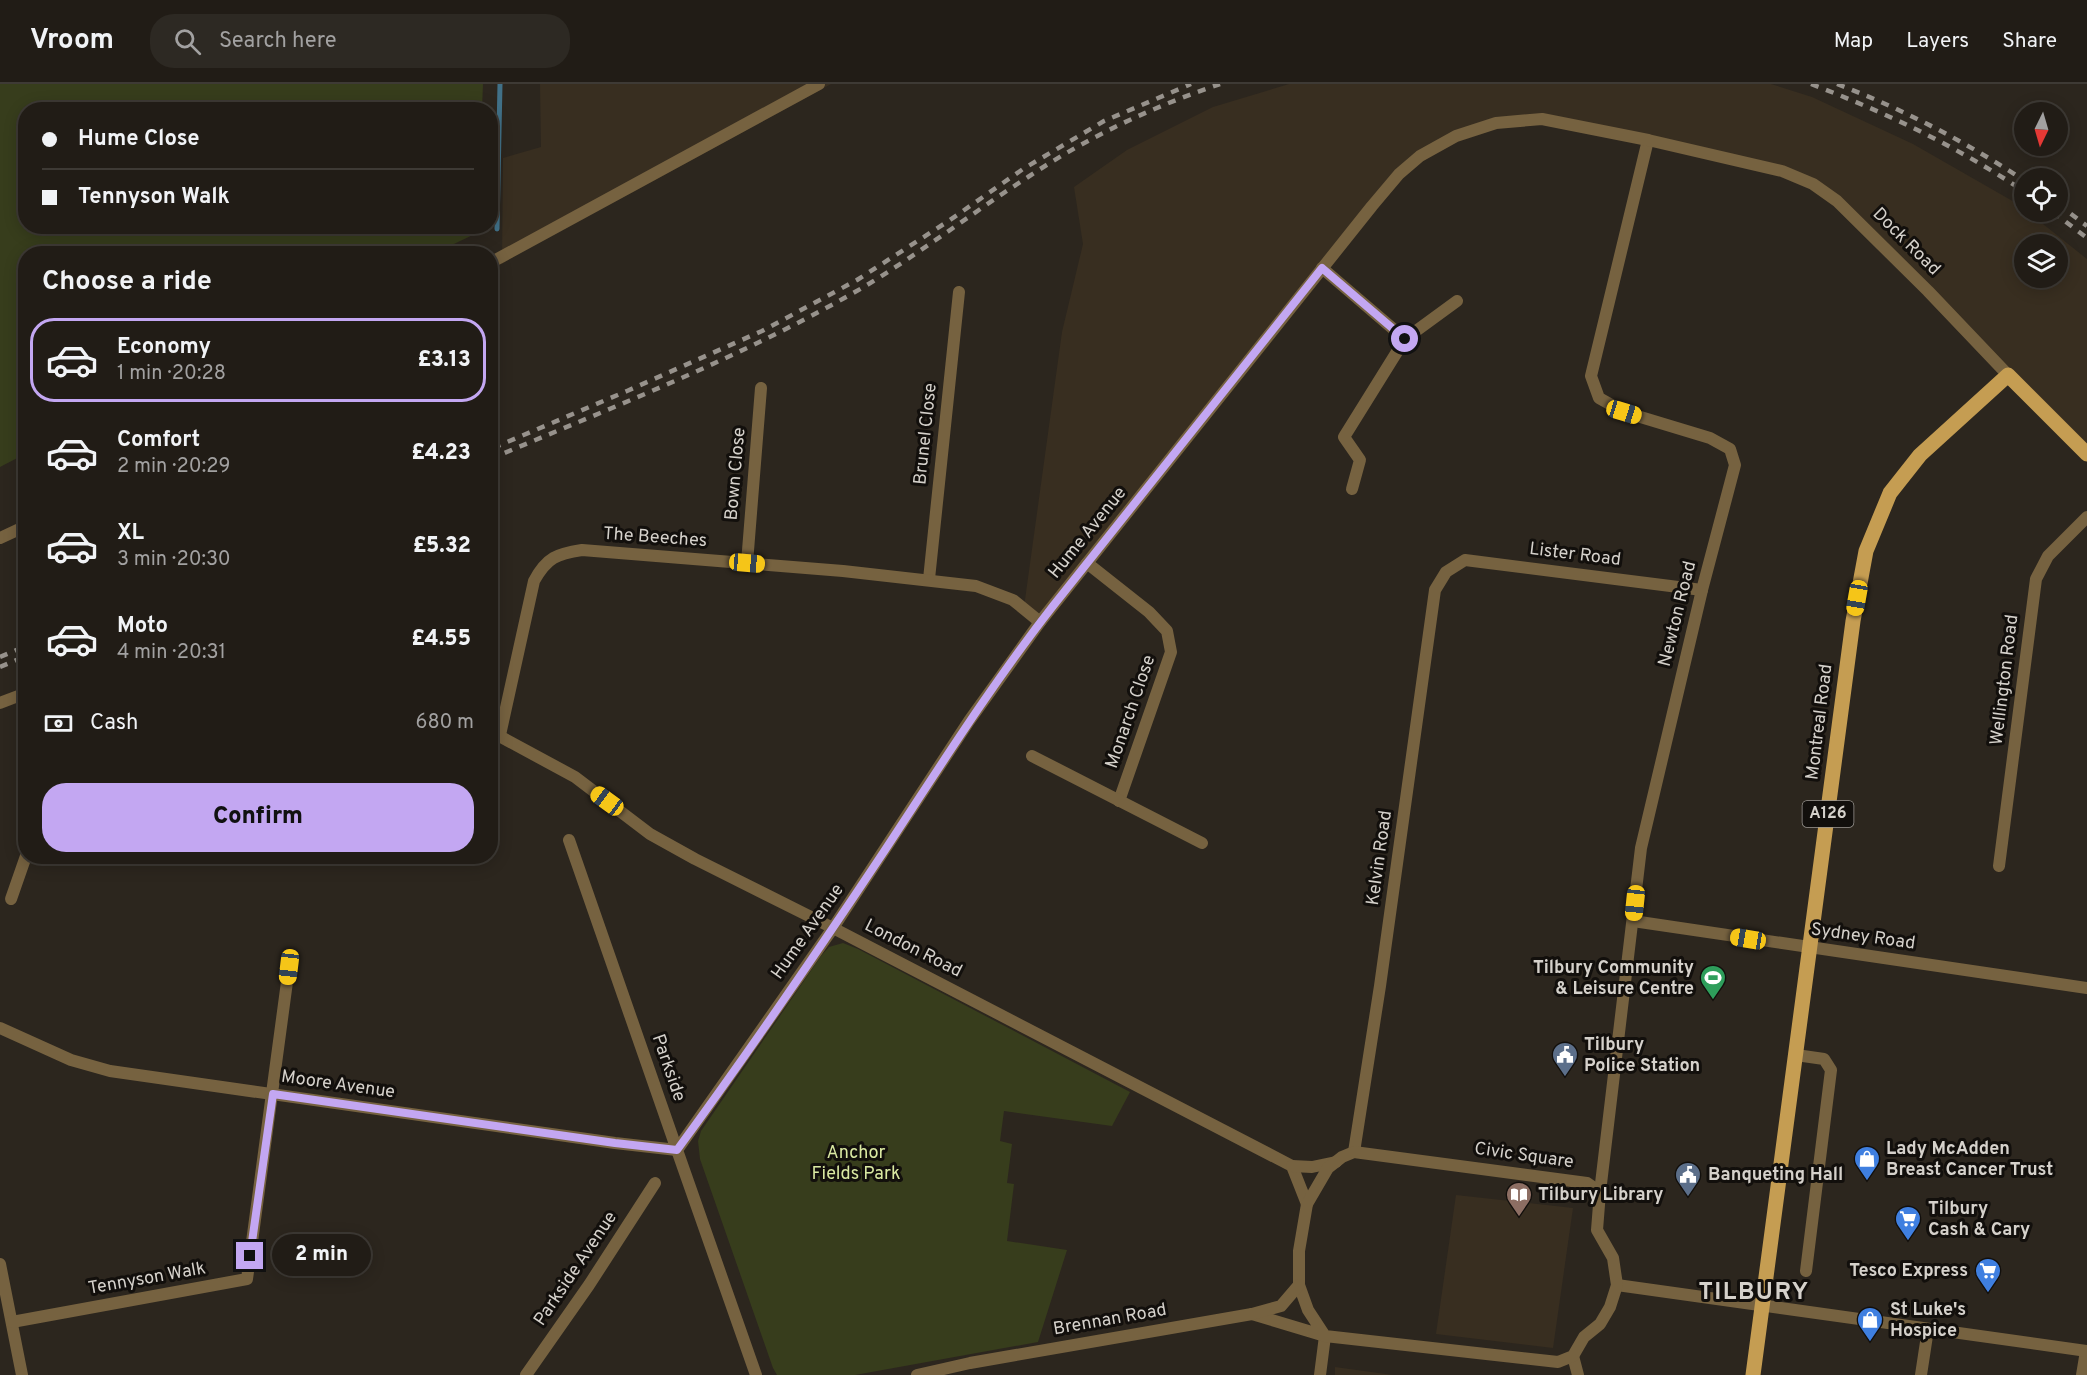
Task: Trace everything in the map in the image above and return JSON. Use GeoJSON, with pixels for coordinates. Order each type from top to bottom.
{"type":"FeatureCollection","features":[{"type":"Feature","properties":{"kind":"main road","name":"Dock Road"},"geometry":{"type":"LineString","coordinates":[[2008,375],[2087,454]]}},
{"type":"Feature","properties":{"kind":"main road","name":"Montreal Road"},"geometry":{"type":"LineString","coordinates":[[1763,1306],[1851,633],[1866,551],[1890,493],[1920,455],[2008,375]]}},
{"type":"Feature","properties":{"kind":"main road","name":"A126"},"geometry":{"type":"LineString","coordinates":[[1753,1375],[1763,1306]]}},
{"type":"Feature","properties":{"kind":"street"},"geometry":{"type":"LineString","coordinates":[[498,259],[819,84]]}},
{"type":"Feature","properties":{"kind":"street","name":"Hume Avenue"},"geometry":{"type":"LineString","coordinates":[[677,1150],[833,928],[969,721],[1040,622],[1399,174],[1420,156],[1456,136],[1496,123],[1542,119],[1648,140]]}},
{"type":"Feature","properties":{"kind":"street","name":"Dock Road"},"geometry":{"type":"LineString","coordinates":[[1648,140],[1782,171],[1813,184],[1837,201],[1928,291],[2008,375]]}},
{"type":"Feature","properties":{"kind":"street","name":"Newton Road"},"geometry":{"type":"LineString","coordinates":[[1600,1192],[1641,848],[1702,590],[1735,465],[1730,449],[1710,438],[1624,412],[1599,398],[1591,376],[1648,140]]}},
{"type":"Feature","properties":{"kind":"street"},"geometry":{"type":"LineString","coordinates":[[1322,268],[1405,339]]}},
{"type":"Feature","properties":{"kind":"street","name":"Brunel Close"},"geometry":{"type":"LineString","coordinates":[[929,579],[959,292]]}},
{"type":"Feature","properties":{"kind":"street"},"geometry":{"type":"LineString","coordinates":[[1352,489],[1360,460],[1344,437],[1405,339],[1457,301]]}},
{"type":"Feature","properties":{"kind":"street","name":"Bown Close"},"geometry":{"type":"LineString","coordinates":[[747,563],[761,388]]}},
{"type":"Feature","properties":{"kind":"street","name":"Wellington Road"},"geometry":{"type":"LineString","coordinates":[[1999,866],[2036,579],[2048,556],[2087,518]]}},
{"type":"Feature","properties":{"kind":"street"},"geometry":{"type":"LineString","coordinates":[[0,538],[18,530]]}},
{"type":"Feature","properties":{"kind":"street","name":"The Beeches"},"geometry":{"type":"LineString","coordinates":[[498,721],[534,580],[542,566],[553,557],[582,550],[929,579],[976,586],[1013,600],[1040,622]]}},
{"type":"Feature","properties":{"kind":"street","name":"Lister Road"},"geometry":{"type":"LineString","coordinates":[[1446,572],[1465,560],[1702,590]]}},
{"type":"Feature","properties":{"kind":"street","name":"Monarch Close"},"geometry":{"type":"LineString","coordinates":[[1088,563],[1149,613],[1167,632],[1172,652],[1119,801]]}},
{"type":"Feature","properties":{"kind":"street","name":"Kelvin Road"},"geometry":{"type":"LineString","coordinates":[[1354,1152],[1380,986],[1435,590],[1446,572]]}},
{"type":"Feature","properties":{"kind":"street"},"geometry":{"type":"LineString","coordinates":[[0,703],[18,696]]}},
{"type":"Feature","properties":{"kind":"street","name":"London Road"},"geometry":{"type":"LineString","coordinates":[[498,735],[574,777],[650,834],[695,859],[1292,1166]]}},
{"type":"Feature","properties":{"kind":"street","name":"Monarch Close"},"geometry":{"type":"LineString","coordinates":[[1032,756],[1202,843]]}},
{"type":"Feature","properties":{"kind":"street","name":"Parkside"},"geometry":{"type":"LineString","coordinates":[[569,840],[756,1375]]}},
{"type":"Feature","properties":{"kind":"street"},"geometry":{"type":"LineString","coordinates":[[11,899],[23,864]]}},
{"type":"Feature","properties":{"kind":"street","name":"Sydney Road"},"geometry":{"type":"LineString","coordinates":[[1634,921],[2087,988]]}},
{"type":"Feature","properties":{"kind":"street"},"geometry":{"type":"LineString","coordinates":[[273,1094],[289,967]]}},
{"type":"Feature","properties":{"kind":"street","name":"Moore Avenue"},"geometry":{"type":"LineString","coordinates":[[0,1028],[71,1060],[110,1071],[677,1150]]}},
{"type":"Feature","properties":{"kind":"street"},"geometry":{"type":"LineString","coordinates":[[1796,1055],[1824,1059],[1831,1070],[1806,1271]]}},
{"type":"Feature","properties":{"kind":"street","name":"Tennyson Walk"},"geometry":{"type":"LineString","coordinates":[[12,1322],[247,1279],[273,1094]]}},
{"type":"Feature","properties":{"kind":"street"},"geometry":{"type":"LineString","coordinates":[[1320,1375],[1325,1336],[1308,1310],[1299,1285],[1299,1251],[1307,1204],[1328,1168],[1354,1152]]}},
{"type":"Feature","properties":{"kind":"street","name":"Civic Square"},"geometry":{"type":"LineString","coordinates":[[1354,1152],[1587,1183],[1600,1192]]}},
{"type":"Feature","properties":{"kind":"street"},"geometry":{"type":"LineString","coordinates":[[1307,1204],[1292,1166],[1312,1167],[1336,1162]]}},
{"type":"Feature","properties":{"kind":"street","name":"Parkside Avenue"},"geometry":{"type":"LineString","coordinates":[[526,1375],[589,1285],[655,1183]]}},
{"type":"Feature","properties":{"kind":"street"},"geometry":{"type":"LineString","coordinates":[[1252,1314],[1325,1336],[1558,1362],[1573,1356],[1584,1336],[1600,1324],[1610,1307],[1617,1285],[1613,1258],[1597,1230],[1600,1192]]}},
{"type":"Feature","properties":{"kind":"street"},"geometry":{"type":"LineString","coordinates":[[0,1264],[22,1375]]}},
{"type":"Feature","properties":{"kind":"street","name":"Brennan Road"},"geometry":{"type":"LineString","coordinates":[[917,1375],[981,1361],[1252,1314],[1281,1306],[1299,1285]]}},
{"type":"Feature","properties":{"kind":"street"},"geometry":{"type":"LineString","coordinates":[[1617,1285],[2086,1351],[2082,1375]]}},
{"type":"Feature","properties":{"kind":"street"},"geometry":{"type":"LineString","coordinates":[[1921,1375],[1928,1329]]}},
{"type":"Feature","properties":{"kind":"street"},"geometry":{"type":"LineString","coordinates":[[1573,1356],[1578,1375]]}},
{"type":"Feature","properties":{"kind":"shaded area"},"geometry":{"type":"Polygon","coordinates":[[[540,84],[831,84],[539,241],[502,264],[503,158],[541,147],[540,84]]]}},
{"type":"Feature","properties":{"kind":"shaded area"},"geometry":{"type":"Polygon","coordinates":[[[1289,84],[1771,84],[1812,97],[1913,144],[2014,202],[2014,222],[2041,222],[2056,234],[2014,234],[2014,288],[2068,288],[2068,244],[2087,259],[2087,450],[1814,182],[1543,117],[1495,120],[1419,154],[1040,621],[1024,607],[1062,332],[1083,244],[1074,187],[1127,150],[1213,107],[1289,84]]]}},
{"type":"Feature","properties":{"kind":"shaded area"},"geometry":{"type":"Polygon","coordinates":[[[1456,1195],[1573,1208],[1553,1348],[1436,1334],[1456,1195]]]}},
{"type":"Feature","properties":{"kind":"shaded area"},"geometry":{"type":"Polygon","coordinates":[[[1335,1367],[1393,1375],[1335,1375],[1335,1367]]]}},
{"type":"Feature","properties":{"kind":"green space"},"geometry":{"type":"Polygon","coordinates":[[[0,84],[483,84],[482,102],[18,102],[18,234],[475,234],[450,246],[18,246],[18,458],[0,467],[0,84]]]}},
{"type":"Feature","properties":{"kind":"green space","name":"Anchor Fields Park"},"geometry":{"type":"Polygon","coordinates":[[[843,943],[1130,1092],[1112,1126],[1004,1111],[1000,1141],[1012,1144],[1007,1183],[1014,1184],[1007,1241],[1067,1250],[1038,1342],[855,1375],[777,1375],[773,1368],[700,1159],[698,1141],[701,1131],[821,956],[829,947],[843,943]]]}},
{"type":"Feature","properties":{"kind":"waterway"},"geometry":{"type":"LineString","coordinates":[[498,181],[500,84]]}},
{"type":"Feature","properties":{"kind":"railway"},"geometry":{"type":"LineString","coordinates":[[498,446],[762,331],[857,280],[950,220],[1023,169],[1104,121],[1191,84]]}},
{"type":"Feature","properties":{"kind":"railway"},"geometry":{"type":"LineString","coordinates":[[498,456],[726,358],[817,313],[883,275],[1051,162],[1145,113],[1220,84]]}},
{"type":"Feature","properties":{"kind":"railway"},"geometry":{"type":"LineString","coordinates":[[1811,84],[1921,132],[1974,160],[2014,185]]}},
{"type":"Feature","properties":{"kind":"railway"},"geometry":{"type":"LineString","coordinates":[[1837,84],[1934,127],[2014,174]]}},
{"type":"Feature","properties":{"kind":"railway"},"geometry":{"type":"LineString","coordinates":[[2068,212],[2087,226]]}},
{"type":"Feature","properties":{"kind":"railway"},"geometry":{"type":"LineString","coordinates":[[2066,222],[2087,238]]}},
{"type":"Feature","properties":{"kind":"railway"},"geometry":{"type":"LineString","coordinates":[[0,657],[18,649]]}},
{"type":"Feature","properties":{"kind":"railway"},"geometry":{"type":"LineString","coordinates":[[0,667],[18,659]]}},
{"type":"Feature","properties":{"kind":"place","name":"Tilbury Community & Leisure Centre"},"geometry":{"type":"Point","coordinates":[1713,1001]}},
{"type":"Feature","properties":{"kind":"place","name":"Tilbury Police Station"},"geometry":{"type":"Point","coordinates":[1565,1078]}},
{"type":"Feature","properties":{"kind":"place","name":"Lady McAdden Breast Cancer Trust"},"geometry":{"type":"Point","coordinates":[1867,1182]}},
{"type":"Feature","properties":{"kind":"place","name":"Banqueting Hall"},"geometry":{"type":"Point","coordinates":[1688,1198]}},
{"type":"Feature","properties":{"kind":"place","name":"Tilbury Library"},"geometry":{"type":"Point","coordinates":[1519,1218]}},
{"type":"Feature","properties":{"kind":"place","name":"Tilbury Cash & Cary"},"geometry":{"type":"Point","coordinates":[1908,1242]}},
{"type":"Feature","properties":{"kind":"place","name":"Tesco Express"},"geometry":{"type":"Point","coordinates":[1988,1294]}},
{"type":"Feature","properties":{"kind":"place","name":"St Luke's Hospice"},"geometry":{"type":"Point","coordinates":[1870,1343]}},
{"type":"Feature","properties":{"kind":"district","name":"TILBURY"},"geometry":{"type":"Point","coordinates":[1754,1293]}},
{"type":"Feature","properties":{"kind":"route"},"geometry":{"type":"LineString","coordinates":[[250,1256],[273,1094],[677,1150],[833,928],[969,721],[1018,652],[1322,268],[1405,339]]}}]}
